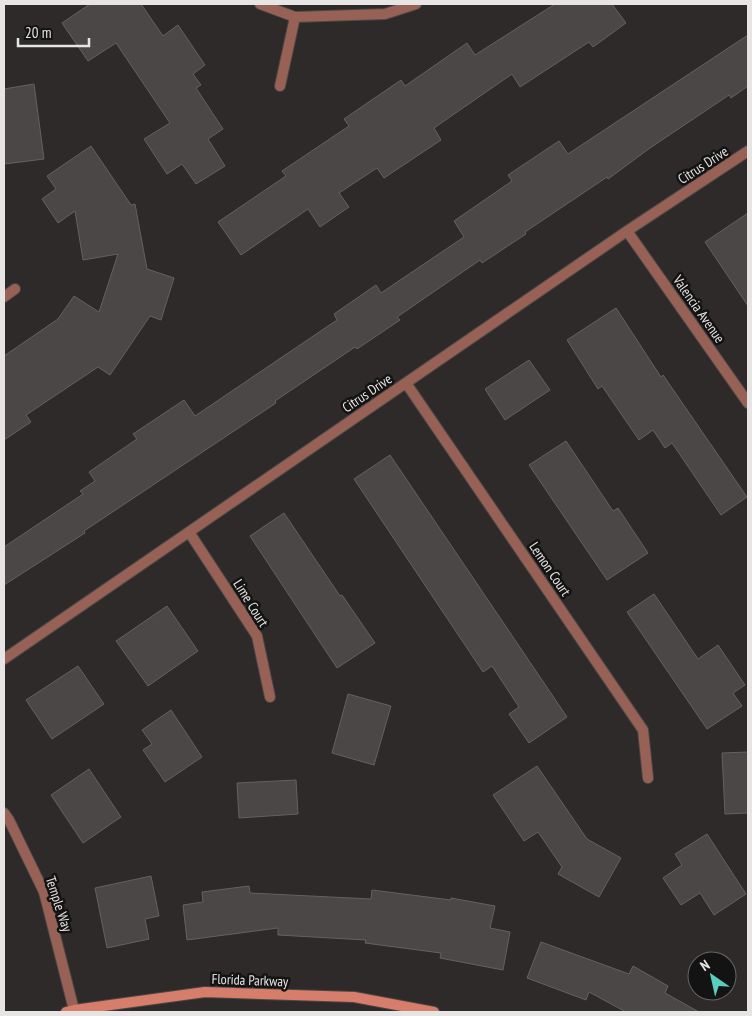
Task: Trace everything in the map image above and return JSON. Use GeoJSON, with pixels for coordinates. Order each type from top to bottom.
{"type":"FeatureCollection","features":[{"type":"Feature","properties":{"kind":"street"},"geometry":{"type":"LineString","coordinates":[[260,4],[295,16],[384,14],[416,4]]}},
{"type":"Feature","properties":{"kind":"street"},"geometry":{"type":"LineString","coordinates":[[280,86],[295,16]]}},
{"type":"Feature","properties":{"kind":"street","name":"Citrus Drive"},"geometry":{"type":"LineString","coordinates":[[4,659],[627,231],[748,152]]}},
{"type":"Feature","properties":{"kind":"street","name":"Valencia Avenue"},"geometry":{"type":"LineString","coordinates":[[627,231],[748,403]]}},
{"type":"Feature","properties":{"kind":"street"},"geometry":{"type":"LineString","coordinates":[[4,297],[15,289]]}},
{"type":"Feature","properties":{"kind":"street","name":"Lemon Court"},"geometry":{"type":"LineString","coordinates":[[406,383],[643,730],[648,778]]}},
{"type":"Feature","properties":{"kind":"street","name":"Lime Court"},"geometry":{"type":"LineString","coordinates":[[189,532],[257,636],[270,697]]}},
{"type":"Feature","properties":{"kind":"street","name":"Temple Way"},"geometry":{"type":"LineString","coordinates":[[4,813],[44,892],[70,1011]]}},
{"type":"Feature","properties":{"kind":"street","name":"Florida Parkway"},"geometry":{"type":"LineString","coordinates":[[70,1011],[205,992],[354,997],[434,1012]]}},
{"type":"Feature","properties":{"kind":"building"},"geometry":{"type":"Polygon","coordinates":[[[90,4],[141,4],[163,36],[178,25],[205,65],[193,74],[201,85],[196,88],[223,129],[208,139],[225,166],[196,184],[182,164],[167,174],[144,139],[170,123],[116,43],[88,61],[62,23],[90,4]]]}},
{"type":"Feature","properties":{"kind":"building"},"geometry":{"type":"Polygon","coordinates":[[[555,4],[612,4],[626,23],[593,47],[589,42],[520,87],[512,74],[434,128],[441,140],[384,178],[377,168],[339,193],[349,207],[320,227],[308,209],[241,255],[218,222],[286,176],[282,171],[349,126],[344,119],[401,80],[405,86],[467,43],[475,55],[555,4]]]}},
{"type":"Feature","properties":{"kind":"building"},"geometry":{"type":"Polygon","coordinates":[[[748,35],[748,86],[731,98],[729,95],[482,263],[480,260],[397,317],[400,320],[357,349],[355,347],[275,401],[276,403],[84,531],[85,533],[4,585],[4,547],[83,494],[80,491],[95,481],[89,472],[137,439],[133,434],[184,400],[195,416],[337,320],[334,314],[376,285],[381,293],[464,237],[454,221],[512,181],[508,175],[559,141],[568,154],[748,35]]]}},
{"type":"Feature","properties":{"kind":"building"},"geometry":{"type":"Polygon","coordinates":[[[34,84],[44,159],[4,164],[4,89],[34,84]]]}},
{"type":"Feature","properties":{"kind":"building"},"geometry":{"type":"Polygon","coordinates":[[[91,146],[131,205],[135,204],[147,269],[174,278],[161,320],[150,316],[110,375],[98,367],[26,415],[31,422],[4,440],[4,356],[58,319],[74,296],[99,312],[118,254],[83,260],[75,211],[58,223],[42,199],[56,189],[47,176],[91,146]]]}},
{"type":"Feature","properties":{"kind":"building"},"geometry":{"type":"Polygon","coordinates":[[[748,213],[748,306],[705,242],[748,213]]]}},
{"type":"Feature","properties":{"kind":"building"},"geometry":{"type":"Polygon","coordinates":[[[616,308],[661,377],[663,375],[747,497],[721,515],[672,443],[665,448],[653,430],[639,440],[602,386],[598,389],[567,340],[616,308]]]}},
{"type":"Feature","properties":{"kind":"building"},"geometry":{"type":"Polygon","coordinates":[[[529,360],[550,390],[505,420],[485,389],[529,360]]]}},
{"type":"Feature","properties":{"kind":"building"},"geometry":{"type":"Polygon","coordinates":[[[566,441],[613,511],[618,508],[648,553],[607,580],[529,465],[566,441]]]}},
{"type":"Feature","properties":{"kind":"building"},"geometry":{"type":"Polygon","coordinates":[[[390,455],[567,717],[529,743],[509,714],[519,707],[492,666],[483,672],[354,479],[390,455]]]}},
{"type":"Feature","properties":{"kind":"building"},"geometry":{"type":"Polygon","coordinates":[[[284,513],[340,596],[342,595],[375,643],[337,668],[250,536],[284,513]]]}},
{"type":"Feature","properties":{"kind":"building"},"geometry":{"type":"Polygon","coordinates":[[[654,594],[698,659],[718,645],[745,685],[733,693],[742,706],[707,729],[627,612],[654,594]]]}},
{"type":"Feature","properties":{"kind":"building"},"geometry":{"type":"Polygon","coordinates":[[[167,606],[198,651],[148,686],[116,641],[167,606]]]}},
{"type":"Feature","properties":{"kind":"building"},"geometry":{"type":"Polygon","coordinates":[[[78,666],[104,704],[52,739],[26,700],[78,666]]]}},
{"type":"Feature","properties":{"kind":"building"},"geometry":{"type":"Polygon","coordinates":[[[348,694],[391,706],[374,765],[332,753],[348,694]]]}},
{"type":"Feature","properties":{"kind":"building"},"geometry":{"type":"Polygon","coordinates":[[[171,710],[202,757],[165,782],[143,750],[152,744],[142,730],[171,710]]]}},
{"type":"Feature","properties":{"kind":"building"},"geometry":{"type":"Polygon","coordinates":[[[748,752],[748,813],[725,814],[722,753],[748,752]]]}},
{"type":"Feature","properties":{"kind":"building"},"geometry":{"type":"Polygon","coordinates":[[[537,766],[587,839],[621,858],[599,897],[558,874],[562,867],[538,832],[524,841],[493,795],[537,766]]]}},
{"type":"Feature","properties":{"kind":"building"},"geometry":{"type":"Polygon","coordinates":[[[89,769],[121,817],[83,843],[51,795],[89,769]]]}},
{"type":"Feature","properties":{"kind":"building"},"geometry":{"type":"Polygon","coordinates":[[[296,780],[298,814],[239,818],[237,783],[296,780]]]}},
{"type":"Feature","properties":{"kind":"building"},"geometry":{"type":"Polygon","coordinates":[[[707,834],[746,894],[714,915],[700,893],[681,905],[663,878],[682,865],[675,854],[707,834]]]}},
{"type":"Feature","properties":{"kind":"building"},"geometry":{"type":"Polygon","coordinates":[[[151,876],[159,916],[145,919],[149,939],[107,948],[95,888],[151,876]]]}},
{"type":"Feature","properties":{"kind":"building"},"geometry":{"type":"Polygon","coordinates":[[[249,886],[250,893],[371,899],[372,890],[451,900],[451,898],[495,906],[490,928],[510,932],[503,970],[440,958],[441,953],[365,943],[366,940],[278,935],[278,928],[187,940],[183,905],[203,902],[202,892],[249,886]]]}},
{"type":"Feature","properties":{"kind":"building"},"geometry":{"type":"Polygon","coordinates":[[[541,942],[629,974],[633,966],[668,986],[665,993],[699,1012],[626,1012],[589,992],[586,1000],[527,978],[541,942]]]}}]}
